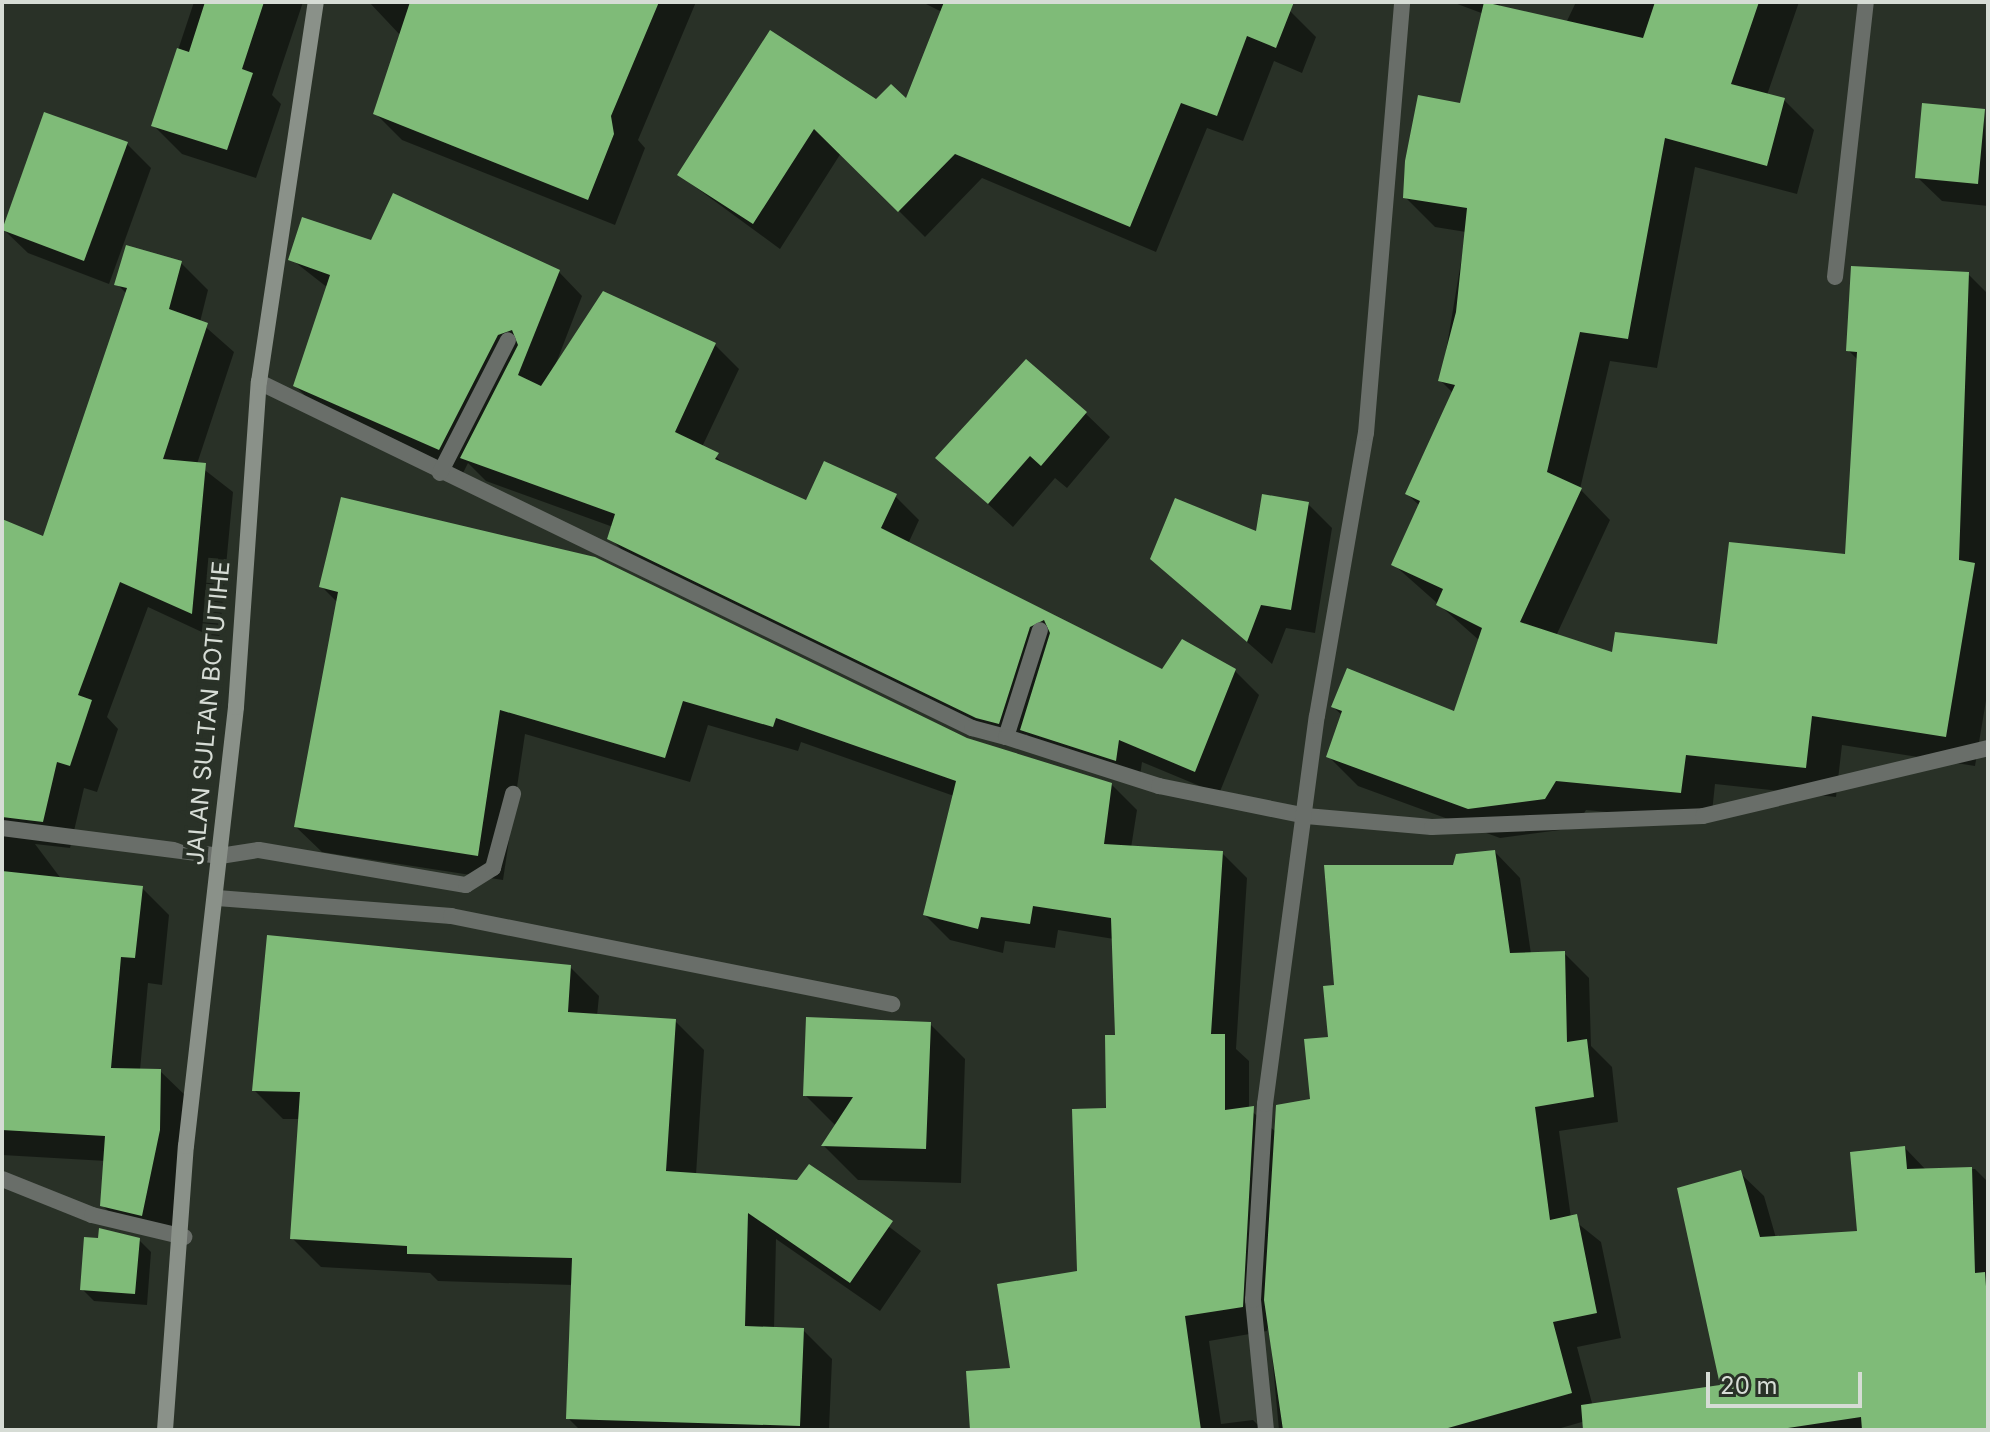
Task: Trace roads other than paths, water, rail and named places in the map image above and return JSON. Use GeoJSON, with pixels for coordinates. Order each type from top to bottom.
{"type":"FeatureCollection","features":[{"type":"Feature","properties":{"kind":"main road","name":"JALAN SULTAN BOTUTIHE"},"geometry":{"type":"LineString","coordinates":[[165,1430],[184,1237],[186,1146],[217,898],[259,382],[316,2]]}},
{"type":"Feature","properties":{"kind":"street"},"geometry":{"type":"LineString","coordinates":[[1266,1430],[1253,1300],[1264,1118],[1306,816],[1366,433],[1402,2]]}},
{"type":"Feature","properties":{"kind":"street"},"geometry":{"type":"LineString","coordinates":[[1835,277],[1866,2]]}},
{"type":"Feature","properties":{"kind":"street"},"geometry":{"type":"LineString","coordinates":[[440,473],[508,340]]}},
{"type":"Feature","properties":{"kind":"street"},"geometry":{"type":"LineString","coordinates":[[259,382],[919,707],[1159,786],[1306,816],[1432,827],[1703,816],[1988,748]]}},
{"type":"Feature","properties":{"kind":"street"},"geometry":{"type":"LineString","coordinates":[[1006,737],[1040,630]]}},
{"type":"Feature","properties":{"kind":"street"},"geometry":{"type":"LineString","coordinates":[[2,828],[220,856],[259,850],[466,885],[493,868],[513,794]]}},
{"type":"Feature","properties":{"kind":"street"},"geometry":{"type":"LineString","coordinates":[[217,898],[451,916],[892,1004]]}},
{"type":"Feature","properties":{"kind":"street"},"geometry":{"type":"LineString","coordinates":[[2,1179],[92,1215],[184,1237]]}}]}
